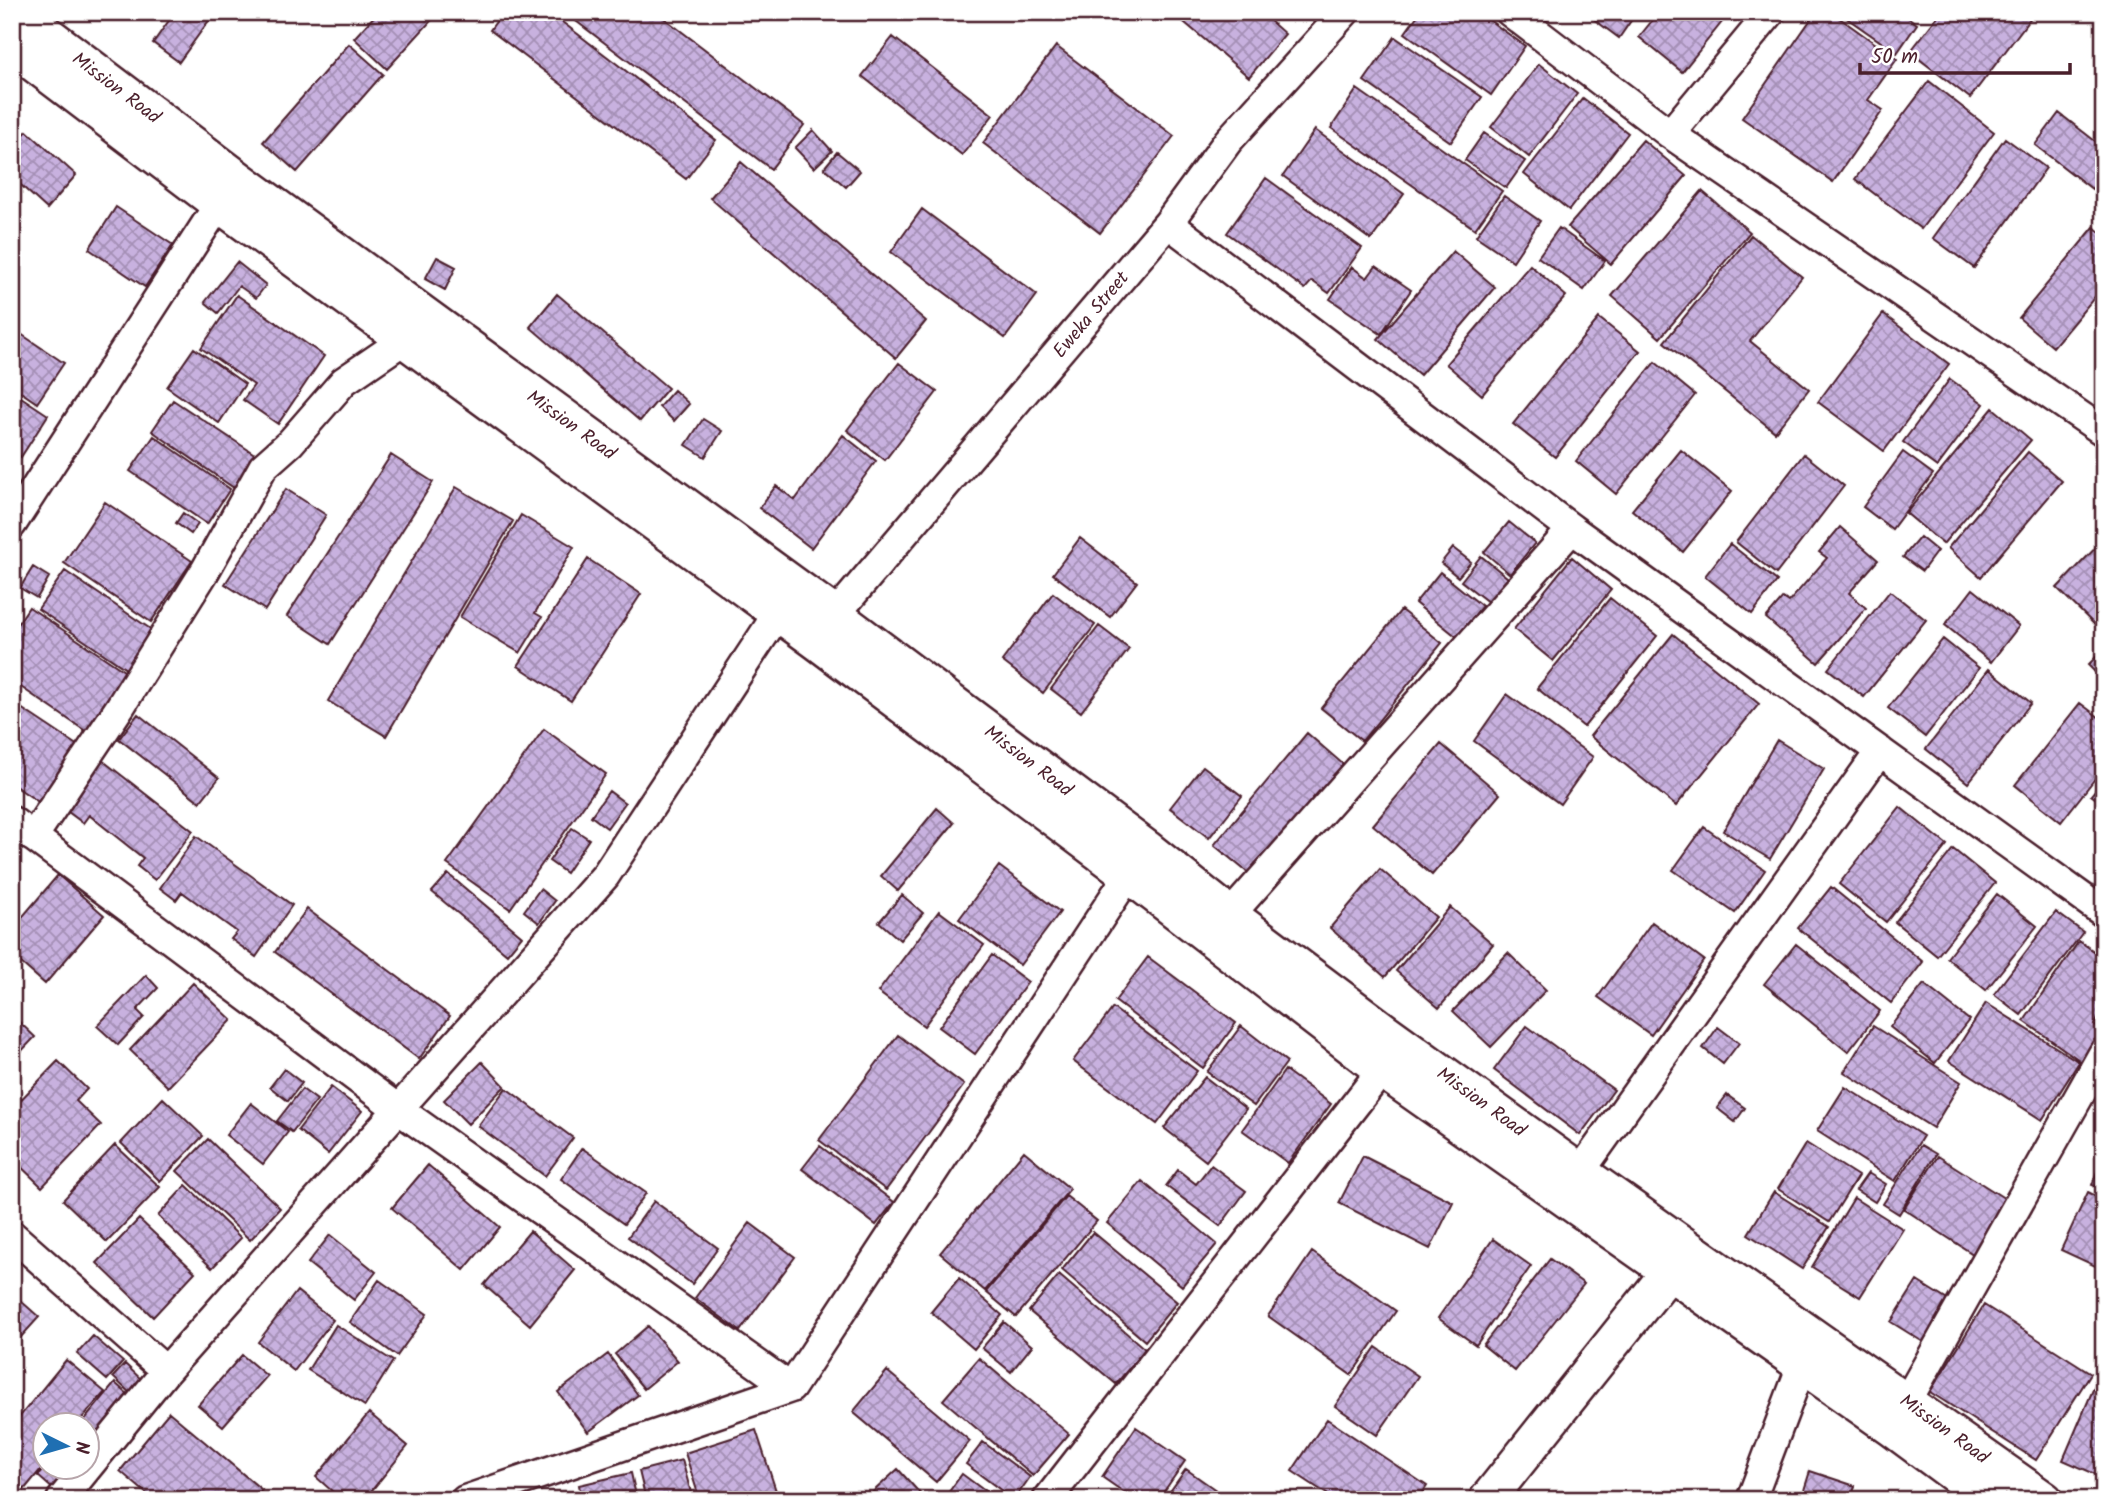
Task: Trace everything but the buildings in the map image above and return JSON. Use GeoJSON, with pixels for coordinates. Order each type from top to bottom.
{"type":"FeatureCollection","features":[{"type":"Feature","properties":{"kind":"street","name":"Mission Road"},"geometry":{"type":"LineString","coordinates":[[18,12],[237,178],[835,615],[1137,861],[1382,1070],[1989,1500]]}},
{"type":"Feature","properties":{"kind":"street","name":"Eweka Street"},"geometry":{"type":"LineString","coordinates":[[835,615],[1168,223],[1228,141],[1345,12]]}},
{"type":"Feature","properties":{"kind":"street"},"geometry":{"type":"LineString","coordinates":[[1510,12],[1670,134],[2104,432]]}},
{"type":"Feature","properties":{"kind":"street"},"geometry":{"type":"LineString","coordinates":[[1670,134],[1771,12]]}},
{"type":"Feature","properties":{"kind":"street","name":"Mission Road"},"geometry":{"type":"LineString","coordinates":[[12,47],[219,204],[778,613],[1137,861],[1230,915],[1383,1030],[1580,1172],[2045,1500]]}},
{"type":"Feature","properties":{"kind":"street"},"geometry":{"type":"LineString","coordinates":[[12,524],[219,204]]}},
{"type":"Feature","properties":{"kind":"street"},"geometry":{"type":"LineString","coordinates":[[1168,223],[1572,529],[2104,913]]}},
{"type":"Feature","properties":{"kind":"street"},"geometry":{"type":"LineString","coordinates":[[404,340],[344,381],[289,443],[263,467],[205,571],[120,707],[23,829],[398,1109],[791,1388]]}},
{"type":"Feature","properties":{"kind":"street"},"geometry":{"type":"LineString","coordinates":[[1230,915],[1572,529]]}},
{"type":"Feature","properties":{"kind":"street"},"geometry":{"type":"LineString","coordinates":[[61,1500],[166,1371],[605,876],[778,613]]}},
{"type":"Feature","properties":{"kind":"street"},"geometry":{"type":"LineString","coordinates":[[1580,1172],[1880,751]]}},
{"type":"Feature","properties":{"kind":"street"},"geometry":{"type":"LineString","coordinates":[[465,1500],[791,1388],[1137,861]]}},
{"type":"Feature","properties":{"kind":"street"},"geometry":{"type":"LineString","coordinates":[[1908,1401],[2104,1052]]}},
{"type":"Feature","properties":{"kind":"street"},"geometry":{"type":"LineString","coordinates":[[1047,1500],[1382,1070]]}},
{"type":"Feature","properties":{"kind":"street"},"geometry":{"type":"LineString","coordinates":[[12,1235],[166,1371]]}},
{"type":"Feature","properties":{"kind":"street"},"geometry":{"type":"LineString","coordinates":[[1488,1500],[1669,1272]]}},
{"type":"Feature","properties":{"kind":"street"},"geometry":{"type":"LineString","coordinates":[[1751,1500],[1802,1365]]}}]}
